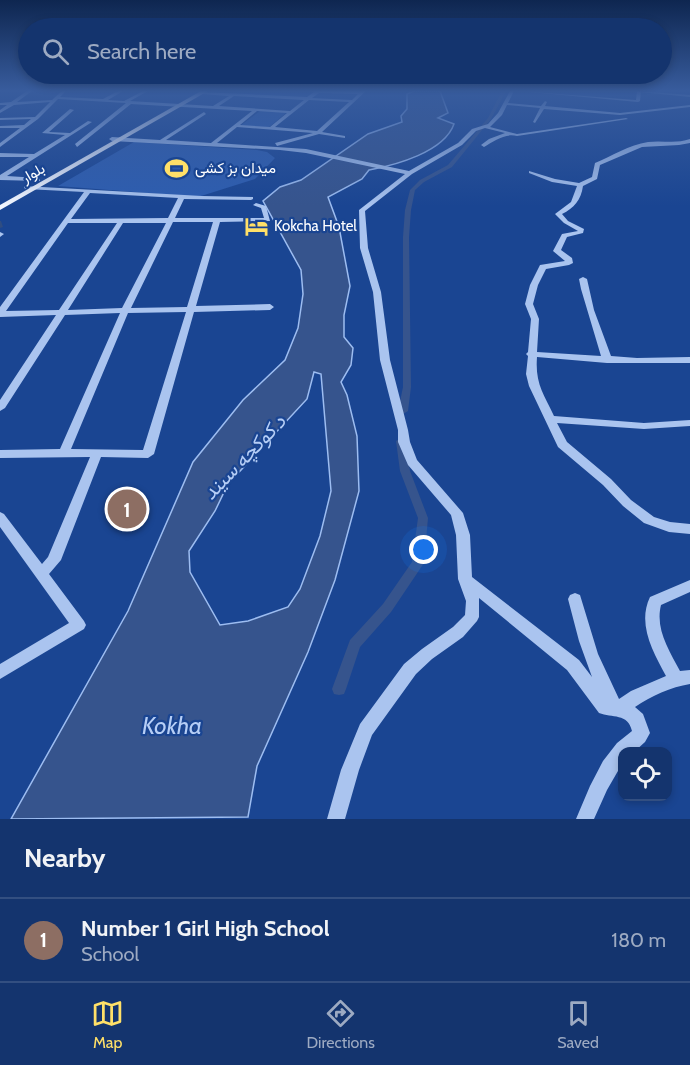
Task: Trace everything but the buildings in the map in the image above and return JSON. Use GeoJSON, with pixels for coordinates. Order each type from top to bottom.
{"type":"FeatureCollection","features":[{"type":"Feature","properties":{"kind":"main road","name":"بلوار"},"geometry":{"type":"LineString","coordinates":[[0,208],[38,180],[133,129]]}},
{"type":"Feature","properties":{"kind":"main road","name":"بلوار"},"geometry":{"type":"LineString","coordinates":[[0,202],[115,139]]}},
{"type":"Feature","properties":{"kind":"street"},"geometry":{"type":"LineString","coordinates":[[0,145],[21,129]]}},
{"type":"Feature","properties":{"kind":"street"},"geometry":{"type":"LineString","coordinates":[[48,129],[44,133],[70,134]]}},
{"type":"Feature","properties":{"kind":"street"},"geometry":{"type":"LineString","coordinates":[[1,177],[78,129]]}},
{"type":"Feature","properties":{"kind":"street"},"geometry":{"type":"LineString","coordinates":[[77,145],[95,129]]}},
{"type":"Feature","properties":{"kind":"street"},"geometry":{"type":"LineString","coordinates":[[160,142],[179,129]]}},
{"type":"Feature","properties":{"kind":"street"},"geometry":{"type":"LineString","coordinates":[[211,145],[233,129]]}},
{"type":"Feature","properties":{"kind":"street"},"geometry":{"type":"LineString","coordinates":[[273,129],[343,137]]}},
{"type":"Feature","properties":{"kind":"street"},"geometry":{"type":"LineString","coordinates":[[251,148],[287,142],[318,133],[322,129]]}},
{"type":"Feature","properties":{"kind":"street"},"geometry":{"type":"LineString","coordinates":[[336,819],[350,770],[366,730],[410,669],[458,632],[472,617],[473,601],[465,579],[463,535],[457,513],[412,462],[404,442],[404,430],[385,360],[377,292],[364,248],[362,210],[410,173],[460,144],[477,129]]}},
{"type":"Feature","properties":{"kind":"street"},"geometry":{"type":"LineString","coordinates":[[499,129],[517,135],[556,129]]}},
{"type":"Feature","properties":{"kind":"street"},"geometry":{"type":"LineString","coordinates":[[504,130],[510,129]]}},
{"type":"Feature","properties":{"kind":"street"},"geometry":{"type":"LineString","coordinates":[[484,144],[511,133]]}},
{"type":"Feature","properties":{"kind":"street"},"geometry":{"type":"LineString","coordinates":[[0,136],[14,135]]}},
{"type":"Feature","properties":{"kind":"street"},"geometry":{"type":"LineString","coordinates":[[115,139],[297,150],[410,173]]}},
{"type":"Feature","properties":{"kind":"street"},"geometry":{"type":"LineString","coordinates":[[531,172],[554,181],[580,185],[595,178],[597,164],[615,158],[628,149],[647,144],[674,144],[690,141]]}},
{"type":"Feature","properties":{"kind":"street"},"geometry":{"type":"LineString","coordinates":[[287,142],[289,146],[297,150]]}},
{"type":"Feature","properties":{"kind":"street"},"geometry":{"type":"LineString","coordinates":[[0,154],[35,156]]}},
{"type":"Feature","properties":{"kind":"street"},"geometry":{"type":"LineString","coordinates":[[1,177],[38,180]]}},
{"type":"Feature","properties":{"kind":"street"},"geometry":{"type":"LineString","coordinates":[[580,185],[579,199],[572,207],[558,214],[566,222],[581,229],[581,232],[564,236],[557,246],[557,251],[569,260],[569,263],[543,267],[534,285],[529,304],[535,319],[531,354],[534,386],[552,419],[562,444],[649,520],[669,527],[690,529]]}},
{"type":"Feature","properties":{"kind":"street"},"geometry":{"type":"LineString","coordinates":[[30,187],[253,202],[264,207],[268,220],[66,221]]}},
{"type":"Feature","properties":{"kind":"street"},"geometry":{"type":"LineString","coordinates":[[0,313],[87,192]]}},
{"type":"Feature","properties":{"kind":"street"},"geometry":{"type":"LineString","coordinates":[[64,453],[126,309],[182,197]]}},
{"type":"Feature","properties":{"kind":"street"},"geometry":{"type":"LineString","coordinates":[[0,454],[148,454],[217,220]]}},
{"type":"Feature","properties":{"kind":"street"},"geometry":{"type":"LineString","coordinates":[[0,408],[121,221]]}},
{"type":"Feature","properties":{"kind":"street"},"geometry":{"type":"LineString","coordinates":[[583,279],[587,306],[596,323],[607,360]]}},
{"type":"Feature","properties":{"kind":"street"},"geometry":{"type":"LineString","coordinates":[[0,313],[270,307]]}},
{"type":"Feature","properties":{"kind":"street"},"geometry":{"type":"LineString","coordinates":[[531,354],[607,360],[690,360]]}},
{"type":"Feature","properties":{"kind":"street"},"geometry":{"type":"LineString","coordinates":[[552,419],[644,426],[690,423]]}},
{"type":"Feature","properties":{"kind":"street"},"geometry":{"type":"LineString","coordinates":[[41,573],[54,560],[97,453]]}},
{"type":"Feature","properties":{"kind":"street"},"geometry":{"type":"LineString","coordinates":[[0,672],[79,625],[1,520]]}},
{"type":"Feature","properties":{"kind":"street"},"geometry":{"type":"LineString","coordinates":[[465,579],[573,665],[605,707],[618,707],[632,713],[640,726],[641,733],[638,739],[623,749],[604,775],[585,819]]}},
{"type":"Feature","properties":{"kind":"street"},"geometry":{"type":"LineString","coordinates":[[618,707],[637,696],[683,678],[655,638],[650,613],[655,601],[690,586]]}},
{"type":"Feature","properties":{"kind":"street"},"geometry":{"type":"LineString","coordinates":[[575,598],[585,641],[600,681],[618,707]]}},
{"type":"Feature","properties":{"kind":"shaded area","name":"میدان بز کشی"},"geometry":{"type":"Polygon","coordinates":[[[134,142],[257,150],[267,152],[275,158],[255,179],[198,197],[58,186],[134,142]]]}},
{"type":"Feature","properties":{"kind":"water","name":"Kokha"},"geometry":{"type":"Polygon","coordinates":[[[382,129],[451,129],[430,150],[405,161],[369,170],[362,179],[328,197],[339,227],[350,286],[344,315],[344,337],[353,348],[351,365],[341,382],[347,395],[357,436],[359,491],[335,580],[308,652],[257,766],[248,817],[11,819],[128,611],[193,462],[243,400],[285,360],[298,328],[303,294],[301,270],[263,201],[280,187],[301,180],[368,134],[382,129]],[[314,372],[307,399],[228,484],[215,511],[189,551],[190,572],[220,625],[248,621],[288,607],[300,589],[320,536],[331,491],[321,374],[314,372]]]}},
{"type":"Feature","properties":{"kind":"waterway"},"geometry":{"type":"LineString","coordinates":[[403,411],[407,387],[406,237],[408,210],[413,190],[422,181],[450,166],[481,129]]}},
{"type":"Feature","properties":{"kind":"waterway"},"geometry":{"type":"LineString","coordinates":[[339,689],[355,644],[387,608],[418,563],[423,518],[405,471],[401,441]]}},
{"type":"Feature","properties":{"kind":"place","name":"میدان بز کشی"},"geometry":{"type":"Point","coordinates":[177,168]}},
{"type":"Feature","properties":{"kind":"place","name":"Kokcha Hotel"},"geometry":{"type":"Point","coordinates":[256,226]}},
{"type":"Feature","properties":{"kind":"place","name":"Number 1 Girl High School"},"geometry":{"type":"Point","coordinates":[127,509]}},
{"type":"Feature","properties":{"kind":"water label","name":"د کوکچه سیند"},"geometry":{"type":"Point","coordinates":[244,457]}}]}
